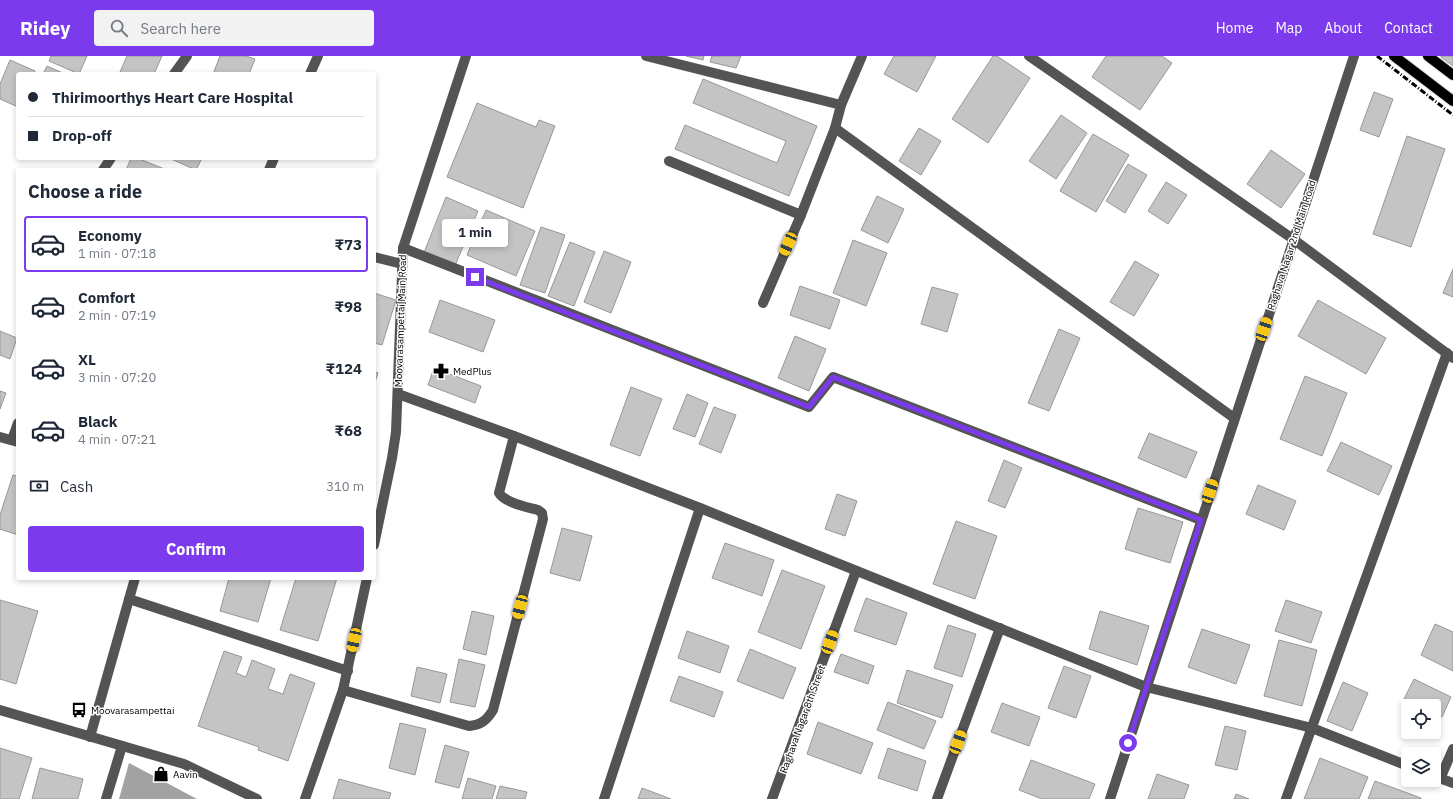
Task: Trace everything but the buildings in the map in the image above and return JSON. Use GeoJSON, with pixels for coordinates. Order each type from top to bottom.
{"type":"FeatureCollection","features":[{"type":"Feature","properties":{"kind":"main road"},"geometry":{"type":"LineString","coordinates":[[1394,56],[1453,101]]}},
{"type":"Feature","properties":{"kind":"main road"},"geometry":{"type":"LineString","coordinates":[[1428,56],[1453,75]]}},
{"type":"Feature","properties":{"kind":"street"},"geometry":{"type":"LineString","coordinates":[[175,72],[186,56]]}},
{"type":"Feature","properties":{"kind":"street"},"geometry":{"type":"LineString","coordinates":[[311,72],[318,56]]}},
{"type":"Feature","properties":{"kind":"street","name":"Moovarasampettai Main Road"},"geometry":{"type":"LineString","coordinates":[[376,535],[392,458],[398,394],[402,248],[466,56]]}},
{"type":"Feature","properties":{"kind":"street"},"geometry":{"type":"LineString","coordinates":[[646,56],[841,105]]}},
{"type":"Feature","properties":{"kind":"street"},"geometry":{"type":"LineString","coordinates":[[763,303],[801,215],[835,128],[841,105],[862,56]]}},
{"type":"Feature","properties":{"kind":"street"},"geometry":{"type":"LineString","coordinates":[[1029,56],[1293,240],[1450,355],[1286,799]]}},
{"type":"Feature","properties":{"kind":"street","name":"Raghava Nagar 2nd Main Road"},"geometry":{"type":"LineString","coordinates":[[1110,799],[1354,56]]}},
{"type":"Feature","properties":{"kind":"street"},"geometry":{"type":"LineString","coordinates":[[835,128],[1234,418]]}},
{"type":"Feature","properties":{"kind":"street"},"geometry":{"type":"LineString","coordinates":[[669,161],[801,215]]}},
{"type":"Feature","properties":{"kind":"street"},"geometry":{"type":"LineString","coordinates":[[402,248],[809,407],[833,377],[1201,520]]}},
{"type":"Feature","properties":{"kind":"street"},"geometry":{"type":"LineString","coordinates":[[376,258],[402,264]]}},
{"type":"Feature","properties":{"kind":"street"},"geometry":{"type":"LineString","coordinates":[[398,394],[514,436],[700,508],[1146,687],[1312,728],[1401,763]]}},
{"type":"Feature","properties":{"kind":"street"},"geometry":{"type":"LineString","coordinates":[[343,690],[468,726],[477,725],[488,719],[493,710],[543,519],[542,513],[538,510],[506,500],[499,493],[514,436]]}},
{"type":"Feature","properties":{"kind":"street"},"geometry":{"type":"LineString","coordinates":[[0,437],[15,441]]}},
{"type":"Feature","properties":{"kind":"street"},"geometry":{"type":"LineString","coordinates":[[604,799],[700,508]]}},
{"type":"Feature","properties":{"kind":"street","name":"Raghava Nagar 8th Street"},"geometry":{"type":"LineString","coordinates":[[772,799],[856,571]]}},
{"type":"Feature","properties":{"kind":"street"},"geometry":{"type":"LineString","coordinates":[[90,737],[134,580]]}},
{"type":"Feature","properties":{"kind":"street"},"geometry":{"type":"LineString","coordinates":[[305,799],[343,690],[367,580]]}},
{"type":"Feature","properties":{"kind":"street"},"geometry":{"type":"LineString","coordinates":[[129,599],[348,671]]}},
{"type":"Feature","properties":{"kind":"street"},"geometry":{"type":"LineString","coordinates":[[937,799],[1000,628]]}},
{"type":"Feature","properties":{"kind":"street"},"geometry":{"type":"LineString","coordinates":[[0,710],[184,764],[257,799]]}},
{"type":"Feature","properties":{"kind":"street"},"geometry":{"type":"LineString","coordinates":[[106,799],[122,746]]}},
{"type":"Feature","properties":{"kind":"street"},"geometry":{"type":"LineString","coordinates":[[1441,770],[1453,749]]}},
{"type":"Feature","properties":{"kind":"street"},"geometry":{"type":"LineString","coordinates":[[1441,779],[1453,784]]}},
{"type":"Feature","properties":{"kind":"shaded area"},"geometry":{"type":"Polygon","coordinates":[[[129,763],[197,799],[119,799],[129,763]]]}},
{"type":"Feature","properties":{"kind":"railway"},"geometry":{"type":"LineString","coordinates":[[1377,56],[1453,115]]}},
{"type":"Feature","properties":{"kind":"railway"},"geometry":{"type":"LineString","coordinates":[[1396,56],[1453,100]]}},
{"type":"Feature","properties":{"kind":"place","name":"MedPlus"},"geometry":{"type":"Point","coordinates":[441,371]}},
{"type":"Feature","properties":{"kind":"place","name":"Moovarasampettai"},"geometry":{"type":"Point","coordinates":[79,710]}},
{"type":"Feature","properties":{"kind":"place","name":"Aavin"},"geometry":{"type":"Point","coordinates":[161,774]}},
{"type":"Feature","properties":{"kind":"route"},"geometry":{"type":"LineString","coordinates":[[475,277],[809,407],[833,377],[1201,520],[1128,743]]}}]}
